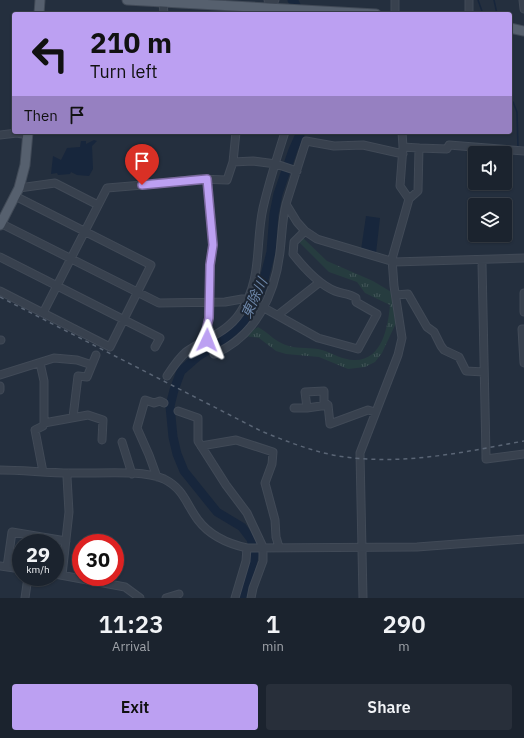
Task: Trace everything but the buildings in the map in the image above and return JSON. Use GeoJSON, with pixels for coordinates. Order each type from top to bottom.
{"type":"FeatureCollection","features":[{"type":"Feature","properties":{"kind":"main road"},"geometry":{"type":"LineString","coordinates":[[39,12],[40,0]]}},
{"type":"Feature","properties":{"kind":"main road"},"geometry":{"type":"LineString","coordinates":[[127,0],[163,2],[266,3],[283,9],[344,12]]}},
{"type":"Feature","properties":{"kind":"main road"},"geometry":{"type":"LineString","coordinates":[[512,28],[524,31]]}},
{"type":"Feature","properties":{"kind":"main road"},"geometry":{"type":"LineString","coordinates":[[0,224],[17,192],[25,165],[28,134]]}},
{"type":"Feature","properties":{"kind":"street"},"geometry":{"type":"LineString","coordinates":[[395,0],[395,12]]}},
{"type":"Feature","properties":{"kind":"street"},"geometry":{"type":"LineString","coordinates":[[468,12],[469,0]]}},
{"type":"Feature","properties":{"kind":"street"},"geometry":{"type":"LineString","coordinates":[[523,0],[524,10]]}},
{"type":"Feature","properties":{"kind":"street"},"geometry":{"type":"LineString","coordinates":[[163,2],[164,12]]}},
{"type":"Feature","properties":{"kind":"street"},"geometry":{"type":"LineString","coordinates":[[0,135],[12,134]]}},
{"type":"Feature","properties":{"kind":"street"},"geometry":{"type":"LineString","coordinates":[[43,313],[107,188],[207,179],[227,180],[233,162],[236,134]]}},
{"type":"Feature","properties":{"kind":"street"},"geometry":{"type":"LineString","coordinates":[[167,376],[176,362],[187,352],[226,328],[239,314],[248,299],[258,261],[263,208],[284,134]]}},
{"type":"Feature","properties":{"kind":"street"},"geometry":{"type":"LineString","coordinates":[[402,134],[403,151],[400,186],[409,199]]}},
{"type":"Feature","properties":{"kind":"street"},"geometry":{"type":"LineString","coordinates":[[214,354],[231,345],[250,329],[264,306],[279,263],[283,216],[306,141],[334,146],[363,145],[403,151],[419,148],[448,149],[449,145],[524,151]]}},
{"type":"Feature","properties":{"kind":"street"},"geometry":{"type":"LineString","coordinates":[[363,598],[360,453],[401,346],[402,338],[396,295],[394,262],[392,259],[409,199],[418,191],[419,148]]}},
{"type":"Feature","properties":{"kind":"street"},"geometry":{"type":"LineString","coordinates":[[233,162],[253,161],[276,164],[296,170]]}},
{"type":"Feature","properties":{"kind":"street"},"geometry":{"type":"LineString","coordinates":[[207,179],[213,245],[210,265],[209,318],[206,331],[207,340]]}},
{"type":"Feature","properties":{"kind":"street"},"geometry":{"type":"LineString","coordinates":[[17,192],[55,183],[98,205]]}},
{"type":"Feature","properties":{"kind":"street"},"geometry":{"type":"LineString","coordinates":[[0,291],[110,347],[151,265],[84,231],[17,192]]}},
{"type":"Feature","properties":{"kind":"street"},"geometry":{"type":"LineString","coordinates":[[286,204],[297,222],[305,231],[316,239],[394,262],[481,261],[524,258]]}},
{"type":"Feature","properties":{"kind":"street"},"geometry":{"type":"LineString","coordinates":[[0,224],[159,303],[209,303],[248,299],[264,306],[318,338],[358,349],[377,314],[356,302],[356,298],[349,294],[337,292],[320,282],[293,254],[294,242],[305,231]]}},
{"type":"Feature","properties":{"kind":"street"},"geometry":{"type":"LineString","coordinates":[[0,257],[160,338],[155,347]]}},
{"type":"Feature","properties":{"kind":"street"},"geometry":{"type":"LineString","coordinates":[[481,261],[484,294],[484,444],[486,459],[524,454]]}},
{"type":"Feature","properties":{"kind":"street"},"geometry":{"type":"LineString","coordinates":[[278,315],[320,282]]}},
{"type":"Feature","properties":{"kind":"street"},"geometry":{"type":"LineString","coordinates":[[524,293],[524,312]]}},
{"type":"Feature","properties":{"kind":"street"},"geometry":{"type":"LineString","coordinates":[[396,295],[408,294],[427,327],[434,332],[444,350],[459,357],[466,371],[484,372]]}},
{"type":"Feature","properties":{"kind":"street"},"geometry":{"type":"LineString","coordinates":[[524,329],[522,330],[524,363]]}},
{"type":"Feature","properties":{"kind":"street"},"geometry":{"type":"LineString","coordinates":[[73,417],[78,376],[87,377],[96,355]]}},
{"type":"Feature","properties":{"kind":"street"},"geometry":{"type":"LineString","coordinates":[[0,375],[54,358],[77,360],[92,365]]}},
{"type":"Feature","properties":{"kind":"street"},"geometry":{"type":"LineString","coordinates":[[40,362],[44,381],[44,423]]}},
{"type":"Feature","properties":{"kind":"street"},"geometry":{"type":"LineString","coordinates":[[307,408],[305,392],[324,391],[324,402],[328,405],[330,424],[368,410],[375,412]]}},
{"type":"Feature","properties":{"kind":"street"},"geometry":{"type":"LineString","coordinates":[[156,477],[137,428],[145,400],[154,403],[160,400],[164,403]]}},
{"type":"Feature","properties":{"kind":"street"},"geometry":{"type":"LineString","coordinates":[[294,408],[328,405]]}},
{"type":"Feature","properties":{"kind":"street"},"geometry":{"type":"LineString","coordinates":[[178,411],[198,418],[198,442],[226,485],[247,513],[263,547],[263,561],[251,598]]}},
{"type":"Feature","properties":{"kind":"street"},"geometry":{"type":"LineString","coordinates":[[43,472],[35,430],[43,426],[44,423],[88,415],[103,420],[102,440]]}},
{"type":"Feature","properties":{"kind":"street"},"geometry":{"type":"LineString","coordinates":[[201,446],[236,440],[272,452],[272,464],[265,483],[275,520],[276,536],[279,546]]}},
{"type":"Feature","properties":{"kind":"street"},"geometry":{"type":"LineString","coordinates":[[122,442],[132,474]]}},
{"type":"Feature","properties":{"kind":"street"},"geometry":{"type":"LineString","coordinates":[[0,470],[69,474],[132,474],[156,477],[164,480],[182,492],[198,520],[208,530],[234,545],[247,548],[279,546],[417,547],[524,539]]}},
{"type":"Feature","properties":{"kind":"street"},"geometry":{"type":"LineString","coordinates":[[64,550],[69,512],[67,477],[69,474]]}},
{"type":"Feature","properties":{"kind":"street"},"geometry":{"type":"LineString","coordinates":[[4,566],[12,532],[66,541]]}},
{"type":"Feature","properties":{"kind":"street"},"geometry":{"type":"LineString","coordinates":[[235,598],[246,561],[247,548]]}},
{"type":"Feature","properties":{"kind":"street"},"geometry":{"type":"LineString","coordinates":[[64,575],[125,587],[140,598]]}},
{"type":"Feature","properties":{"kind":"street"},"geometry":{"type":"LineString","coordinates":[[25,598],[27,586]]}},
{"type":"Feature","properties":{"kind":"street"},"geometry":{"type":"LineString","coordinates":[[166,598],[179,594]]}},
{"type":"Feature","properties":{"kind":"green space"},"geometry":{"type":"Polygon","coordinates":[[[302,237],[327,261],[373,281],[393,293],[396,323],[382,353],[375,362],[365,367],[348,369],[319,357],[286,354],[276,351],[259,338],[244,336],[258,327],[284,345],[322,350],[350,360],[364,359],[371,355],[382,341],[390,305],[365,293],[357,282],[329,272],[298,241],[302,237]]]}},
{"type":"Feature","properties":{"kind":"water"},"geometry":{"type":"Polygon","coordinates":[[[94,140],[97,141],[92,146],[93,169],[89,176],[77,175],[71,172],[70,174],[51,174],[53,156],[61,160],[67,148],[80,147],[81,141],[86,141],[86,144],[94,140]]]}},
{"type":"Feature","properties":{"kind":"water"},"geometry":{"type":"Polygon","coordinates":[[[366,216],[380,218],[376,253],[361,250],[366,216]]]}},
{"type":"Feature","properties":{"kind":"waterway","name":"東除川"},"geometry":{"type":"LineString","coordinates":[[292,0],[299,12]]}},
{"type":"Feature","properties":{"kind":"waterway"},"geometry":{"type":"LineString","coordinates":[[478,0],[482,12]]}},
{"type":"Feature","properties":{"kind":"waterway"},"geometry":{"type":"LineString","coordinates":[[494,0],[497,12]]}},
{"type":"Feature","properties":{"kind":"waterway"},"geometry":{"type":"LineString","coordinates":[[512,102],[517,112],[518,148]]}},
{"type":"Feature","properties":{"kind":"waterway","name":"東除川"},"geometry":{"type":"LineString","coordinates":[[243,598],[255,553],[251,539],[242,527],[217,512],[184,471],[177,454],[173,437],[170,406],[181,371],[197,357],[218,344],[245,321],[262,287],[271,252],[274,214],[278,194],[300,134]]}},
{"type":"Feature","properties":{"kind":"railway"},"geometry":{"type":"LineString","coordinates":[[0,297],[261,431],[313,450],[345,457],[390,459],[458,453],[524,441]]}},
{"type":"Feature","properties":{"kind":"route"},"geometry":{"type":"LineString","coordinates":[[142,185],[207,179],[213,245],[210,260],[208,290],[209,318],[206,331],[207,340]]}}]}
